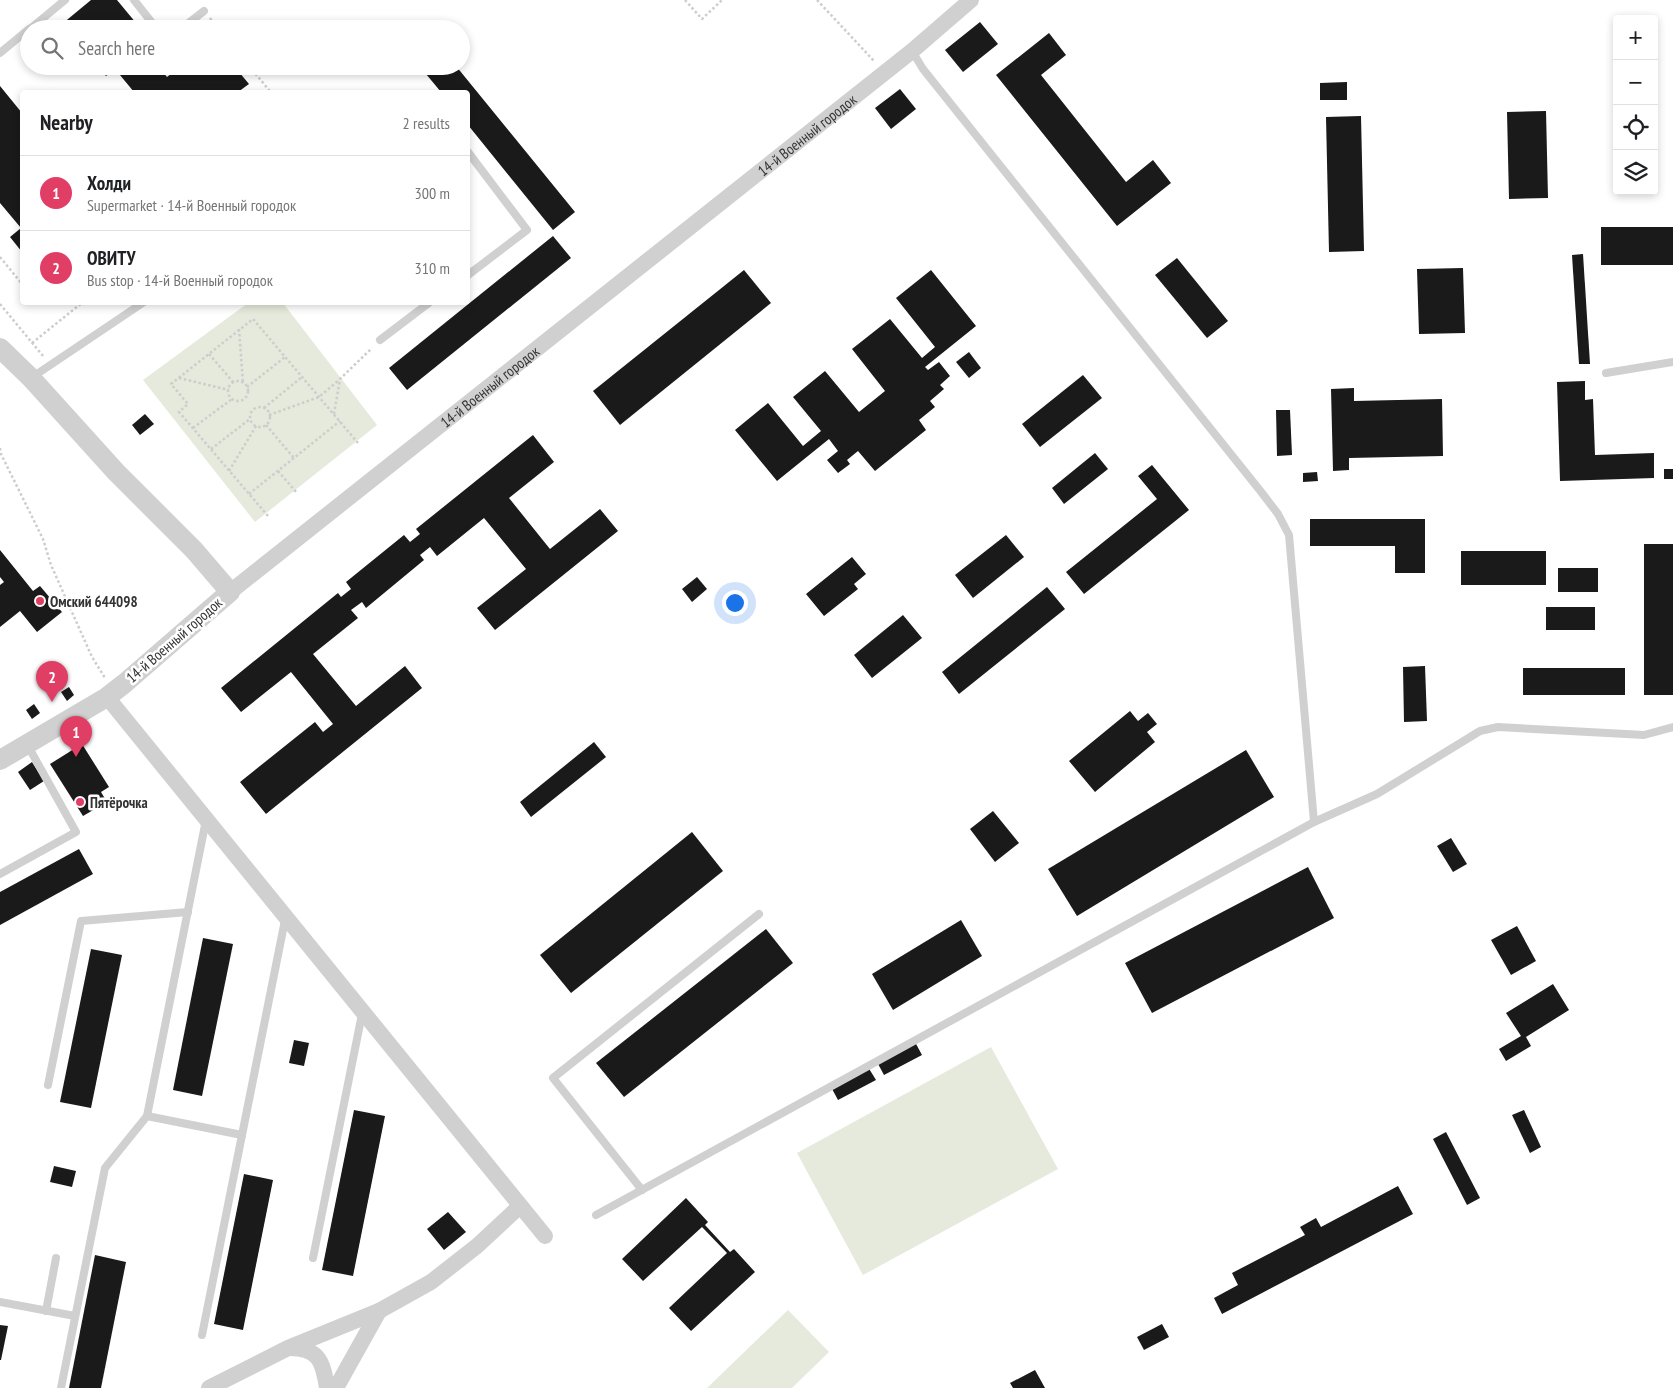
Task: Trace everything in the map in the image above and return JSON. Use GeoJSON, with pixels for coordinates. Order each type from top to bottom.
{"type":"FeatureCollection","features":[{"type":"Feature","properties":{"kind":"street","name":"14-й Военный городок"},"geometry":{"type":"LineString","coordinates":[[1,759],[110,694],[230,592],[912,52],[971,0]]}},
{"type":"Feature","properties":{"kind":"street"},"geometry":{"type":"LineString","coordinates":[[0,348],[31,378],[116,472],[194,550],[230,592]]}},
{"type":"Feature","properties":{"kind":"street"},"geometry":{"type":"LineString","coordinates":[[110,694],[206,820],[545,1236]]}},
{"type":"Feature","properties":{"kind":"street"},"geometry":{"type":"LineString","coordinates":[[209,1388],[288,1348],[379,1311],[431,1282],[477,1246],[520,1206]]}},
{"type":"Feature","properties":{"kind":"street"},"geometry":{"type":"LineString","coordinates":[[336,1388],[379,1311]]}},
{"type":"Feature","properties":{"kind":"street"},"geometry":{"type":"LineString","coordinates":[[288,1348],[303,1348],[314,1352],[321,1364],[327,1388]]}},
{"type":"Feature","properties":{"kind":"lane"},"geometry":{"type":"LineString","coordinates":[[40,20],[65,0]]}},
{"type":"Feature","properties":{"kind":"lane"},"geometry":{"type":"LineString","coordinates":[[134,0],[150,20]]}},
{"type":"Feature","properties":{"kind":"lane"},"geometry":{"type":"LineString","coordinates":[[192,20],[204,11]]}},
{"type":"Feature","properties":{"kind":"lane"},"geometry":{"type":"LineString","coordinates":[[0,53],[20,36]]}},
{"type":"Feature","properties":{"kind":"lane"},"geometry":{"type":"LineString","coordinates":[[912,52],[923,69],[1262,493],[1278,514],[1289,535],[1314,822]]}},
{"type":"Feature","properties":{"kind":"lane"},"geometry":{"type":"LineString","coordinates":[[470,155],[527,230],[470,273]]}},
{"type":"Feature","properties":{"kind":"lane"},"geometry":{"type":"LineString","coordinates":[[31,378],[140,305]]}},
{"type":"Feature","properties":{"kind":"lane"},"geometry":{"type":"LineString","coordinates":[[380,340],[426,305]]}},
{"type":"Feature","properties":{"kind":"lane"},"geometry":{"type":"LineString","coordinates":[[1606,373],[1673,362]]}},
{"type":"Feature","properties":{"kind":"lane"},"geometry":{"type":"LineString","coordinates":[[596,1215],[1314,822],[1377,794],[1480,731],[1498,727],[1644,735],[1673,727]]}},
{"type":"Feature","properties":{"kind":"lane"},"geometry":{"type":"LineString","coordinates":[[0,874],[76,832],[27,744]]}},
{"type":"Feature","properties":{"kind":"lane"},"geometry":{"type":"LineString","coordinates":[[61,1388],[105,1168],[147,1116],[206,820]]}},
{"type":"Feature","properties":{"kind":"lane"},"geometry":{"type":"LineString","coordinates":[[48,1085],[80,921],[188,912]]}},
{"type":"Feature","properties":{"kind":"lane"},"geometry":{"type":"LineString","coordinates":[[642,1190],[553,1078],[759,914]]}},
{"type":"Feature","properties":{"kind":"lane"},"geometry":{"type":"LineString","coordinates":[[202,1335],[286,918]]}},
{"type":"Feature","properties":{"kind":"lane"},"geometry":{"type":"LineString","coordinates":[[313,1258],[363,1012]]}},
{"type":"Feature","properties":{"kind":"lane"},"geometry":{"type":"LineString","coordinates":[[147,1116],[242,1135]]}},
{"type":"Feature","properties":{"kind":"lane"},"geometry":{"type":"LineString","coordinates":[[46,1311],[56,1258]]}},
{"type":"Feature","properties":{"kind":"lane"},"geometry":{"type":"LineString","coordinates":[[0,1302],[75,1316]]}},
{"type":"Feature","properties":{"kind":"path"},"geometry":{"type":"LineString","coordinates":[[685,0],[702,19],[722,0]]}},
{"type":"Feature","properties":{"kind":"path"},"geometry":{"type":"LineString","coordinates":[[817,0],[885,72]]}},
{"type":"Feature","properties":{"kind":"path"},"geometry":{"type":"LineString","coordinates":[[256,75],[269,90]]}},
{"type":"Feature","properties":{"kind":"path"},"geometry":{"type":"LineString","coordinates":[[0,257],[20,282]]}},
{"type":"Feature","properties":{"kind":"path"},"geometry":{"type":"LineString","coordinates":[[0,304],[50,365]]}},
{"type":"Feature","properties":{"kind":"path"},"geometry":{"type":"LineString","coordinates":[[32,343],[78,305]]}},
{"type":"Feature","properties":{"kind":"path"},"geometry":{"type":"LineString","coordinates":[[268,516],[179,412],[188,404],[171,384],[253,319],[358,443]]}},
{"type":"Feature","properties":{"kind":"path"},"geometry":{"type":"LineString","coordinates":[[228,390],[232,399],[238,401],[244,399],[248,393],[247,387],[243,383],[239,330]]}},
{"type":"Feature","properties":{"kind":"path"},"geometry":{"type":"LineString","coordinates":[[269,415],[319,397],[380,340]]}},
{"type":"Feature","properties":{"kind":"path"},"geometry":{"type":"LineString","coordinates":[[209,354],[234,383],[243,383]]}},
{"type":"Feature","properties":{"kind":"path"},"geometry":{"type":"LineString","coordinates":[[247,387],[285,357]]}},
{"type":"Feature","properties":{"kind":"path"},"geometry":{"type":"LineString","coordinates":[[264,408],[302,377]]}},
{"type":"Feature","properties":{"kind":"path"},"geometry":{"type":"LineString","coordinates":[[179,378],[228,390]]}},
{"type":"Feature","properties":{"kind":"path"},"geometry":{"type":"LineString","coordinates":[[334,414],[340,379]]}},
{"type":"Feature","properties":{"kind":"path"},"geometry":{"type":"LineString","coordinates":[[228,390],[234,383]]}},
{"type":"Feature","properties":{"kind":"path"},"geometry":{"type":"LineString","coordinates":[[193,428],[232,399]]}},
{"type":"Feature","properties":{"kind":"path"},"geometry":{"type":"LineString","coordinates":[[211,449],[250,419],[252,410],[258,407],[264,408],[269,415]]}},
{"type":"Feature","properties":{"kind":"path"},"geometry":{"type":"LineString","coordinates":[[266,424],[269,415]]}},
{"type":"Feature","properties":{"kind":"path"},"geometry":{"type":"LineString","coordinates":[[250,419],[256,426]]}},
{"type":"Feature","properties":{"kind":"path"},"geometry":{"type":"LineString","coordinates":[[249,494],[340,421]]}},
{"type":"Feature","properties":{"kind":"path"},"geometry":{"type":"LineString","coordinates":[[256,426],[266,424]]}},
{"type":"Feature","properties":{"kind":"path"},"geometry":{"type":"LineString","coordinates":[[266,424],[294,458]]}},
{"type":"Feature","properties":{"kind":"path"},"geometry":{"type":"LineString","coordinates":[[229,471],[256,426]]}},
{"type":"Feature","properties":{"kind":"path"},"geometry":{"type":"LineString","coordinates":[[0,448],[43,539],[51,565],[110,694]]}},
{"type":"Feature","properties":{"kind":"path"},"geometry":{"type":"LineString","coordinates":[[278,471],[297,493]]}},
{"type":"Feature","properties":{"kind":"shaded area"},"geometry":{"type":"Polygon","coordinates":[[[245,305],[285,305],[377,425],[255,522],[143,380],[245,305]]]}},
{"type":"Feature","properties":{"kind":"shaded area"},"geometry":{"type":"Polygon","coordinates":[[[991,1047],[1058,1169],[863,1275],[797,1153],[991,1047]]]}},
{"type":"Feature","properties":{"kind":"shaded area"},"geometry":{"type":"Polygon","coordinates":[[[788,1310],[829,1352],[792,1388],[707,1388],[788,1310]]]}},
{"type":"Feature","properties":{"kind":"building"},"geometry":{"type":"Polygon","coordinates":[[[91,0],[117,0],[134,20],[67,20],[91,0]]]}},
{"type":"Feature","properties":{"kind":"building"},"geometry":{"type":"Polygon","coordinates":[[[980,22],[998,44],[963,72],[945,50],[980,22]]]}},
{"type":"Feature","properties":{"kind":"building"},"geometry":{"type":"Polygon","coordinates":[[[1049,33],[1066,55],[1041,75],[1126,182],[1153,160],[1171,183],[1117,226],[996,75],[1049,33]]]}},
{"type":"Feature","properties":{"kind":"building"},"geometry":{"type":"Polygon","coordinates":[[[120,75],[165,75],[167,77],[170,75],[242,75],[249,84],[241,90],[132,90],[120,75]]]}},
{"type":"Feature","properties":{"kind":"building"},"geometry":{"type":"Polygon","coordinates":[[[427,75],[463,75],[575,212],[553,230],[470,127],[470,90],[439,90],[427,75]]]}},
{"type":"Feature","properties":{"kind":"building"},"geometry":{"type":"Polygon","coordinates":[[[1347,82],[1347,100],[1320,100],[1320,83],[1347,82]]]}},
{"type":"Feature","properties":{"kind":"building"},"geometry":{"type":"Polygon","coordinates":[[[0,86],[20,111],[20,227],[0,203],[0,86]]]}},
{"type":"Feature","properties":{"kind":"building"},"geometry":{"type":"Polygon","coordinates":[[[900,89],[916,109],[891,129],[875,108],[900,89]]]}},
{"type":"Feature","properties":{"kind":"building"},"geometry":{"type":"Polygon","coordinates":[[[1546,111],[1548,198],[1509,199],[1507,112],[1546,111]]]}},
{"type":"Feature","properties":{"kind":"building"},"geometry":{"type":"Polygon","coordinates":[[[1361,116],[1364,251],[1329,252],[1326,117],[1361,116]]]}},
{"type":"Feature","properties":{"kind":"building"},"geometry":{"type":"Polygon","coordinates":[[[1601,227],[1673,227],[1673,265],[1601,265],[1601,227]]]}},
{"type":"Feature","properties":{"kind":"building"},"geometry":{"type":"Polygon","coordinates":[[[20,229],[20,250],[10,237],[20,229]]]}},
{"type":"Feature","properties":{"kind":"building"},"geometry":{"type":"Polygon","coordinates":[[[553,236],[571,258],[407,390],[389,368],[467,305],[470,305],[470,303],[553,236]]]}},
{"type":"Feature","properties":{"kind":"building"},"geometry":{"type":"Polygon","coordinates":[[[1583,254],[1590,364],[1579,364],[1572,255],[1583,254]]]}},
{"type":"Feature","properties":{"kind":"building"},"geometry":{"type":"Polygon","coordinates":[[[1177,258],[1228,321],[1207,338],[1155,275],[1177,258]]]}},
{"type":"Feature","properties":{"kind":"building"},"geometry":{"type":"Polygon","coordinates":[[[1463,268],[1465,333],[1419,334],[1417,269],[1463,268]]]}},
{"type":"Feature","properties":{"kind":"building"},"geometry":{"type":"Polygon","coordinates":[[[744,270],[771,303],[620,425],[593,391],[744,270]]]}},
{"type":"Feature","properties":{"kind":"building"},"geometry":{"type":"Polygon","coordinates":[[[931,270],[976,326],[925,367],[928,370],[939,362],[950,376],[940,385],[944,389],[930,401],[935,407],[919,420],[926,430],[875,471],[858,451],[847,460],[850,464],[838,473],[827,460],[838,451],[829,439],[777,481],[735,430],[768,403],[803,446],[821,431],[793,397],[825,371],[859,412],[885,391],[852,349],[890,319],[922,358],[935,347],[896,298],[931,270]]]}},
{"type":"Feature","properties":{"kind":"building"},"geometry":{"type":"Polygon","coordinates":[[[969,352],[981,368],[969,378],[956,362],[969,352]]]}},
{"type":"Feature","properties":{"kind":"building"},"geometry":{"type":"Polygon","coordinates":[[[1083,375],[1102,398],[1040,447],[1022,424],[1083,375]]]}},
{"type":"Feature","properties":{"kind":"building"},"geometry":{"type":"Polygon","coordinates":[[[1585,381],[1585,400],[1593,399],[1595,455],[1654,453],[1654,478],[1560,481],[1557,382],[1585,381]]]}},
{"type":"Feature","properties":{"kind":"building"},"geometry":{"type":"Polygon","coordinates":[[[1354,388],[1354,401],[1442,399],[1443,456],[1349,458],[1349,470],[1333,471],[1331,389],[1354,388]]]}},
{"type":"Feature","properties":{"kind":"building"},"geometry":{"type":"Polygon","coordinates":[[[1276,410],[1290,410],[1292,455],[1277,456],[1276,410]]]}},
{"type":"Feature","properties":{"kind":"building"},"geometry":{"type":"Polygon","coordinates":[[[145,414],[154,424],[140,435],[132,425],[145,414]]]}},
{"type":"Feature","properties":{"kind":"building"},"geometry":{"type":"Polygon","coordinates":[[[533,435],[554,462],[509,498],[550,549],[600,509],[618,531],[495,630],[477,608],[526,569],[484,518],[437,556],[430,547],[420,555],[424,560],[366,608],[362,602],[351,610],[358,618],[313,654],[356,706],[405,666],[422,688],[266,814],[240,782],[315,722],[323,732],[333,724],[291,672],[241,712],[221,688],[338,593],[341,597],[351,589],[346,582],[404,535],[410,542],[420,534],[416,529],[533,435]]]}},
{"type":"Feature","properties":{"kind":"building"},"geometry":{"type":"Polygon","coordinates":[[[1095,453],[1108,469],[1064,504],[1052,488],[1095,453]]]}},
{"type":"Feature","properties":{"kind":"building"},"geometry":{"type":"Polygon","coordinates":[[[1152,465],[1189,510],[1084,594],[1066,572],[1157,499],[1138,476],[1152,465]]]}},
{"type":"Feature","properties":{"kind":"building"},"geometry":{"type":"Polygon","coordinates":[[[1664,469],[1673,469],[1673,479],[1664,479],[1664,469]]]}},
{"type":"Feature","properties":{"kind":"building"},"geometry":{"type":"Polygon","coordinates":[[[1317,472],[1318,481],[1303,482],[1303,473],[1317,472]]]}},
{"type":"Feature","properties":{"kind":"building"},"geometry":{"type":"Polygon","coordinates":[[[1310,519],[1425,519],[1425,573],[1395,573],[1395,546],[1310,546],[1310,519]]]}},
{"type":"Feature","properties":{"kind":"building"},"geometry":{"type":"Polygon","coordinates":[[[1006,535],[1024,557],[973,598],[955,575],[1006,535]]]}},
{"type":"Feature","properties":{"kind":"building"},"geometry":{"type":"Polygon","coordinates":[[[1644,544],[1673,544],[1673,695],[1644,695],[1644,544]]]}},
{"type":"Feature","properties":{"kind":"building"},"geometry":{"type":"Polygon","coordinates":[[[0,550],[33,591],[40,586],[62,612],[37,632],[20,611],[0,627],[0,585],[4,582],[0,577],[0,550]]]}},
{"type":"Feature","properties":{"kind":"building"},"geometry":{"type":"Polygon","coordinates":[[[1461,551],[1546,551],[1546,585],[1461,585],[1461,551]]]}},
{"type":"Feature","properties":{"kind":"building"},"geometry":{"type":"Polygon","coordinates":[[[852,557],[866,574],[854,584],[858,589],[824,616],[806,594],[852,557]]]}},
{"type":"Feature","properties":{"kind":"building"},"geometry":{"type":"Polygon","coordinates":[[[1558,568],[1598,568],[1598,592],[1558,592],[1558,568]]]}},
{"type":"Feature","properties":{"kind":"building"},"geometry":{"type":"Polygon","coordinates":[[[697,577],[707,589],[692,602],[682,589],[697,577]]]}},
{"type":"Feature","properties":{"kind":"building"},"geometry":{"type":"Polygon","coordinates":[[[1047,587],[1065,609],[959,694],[942,672],[1047,587]]]}},
{"type":"Feature","properties":{"kind":"building"},"geometry":{"type":"Polygon","coordinates":[[[1546,607],[1595,607],[1595,630],[1546,630],[1546,607]]]}},
{"type":"Feature","properties":{"kind":"building"},"geometry":{"type":"Polygon","coordinates":[[[903,615],[922,638],[872,678],[854,655],[903,615]]]}},
{"type":"Feature","properties":{"kind":"building"},"geometry":{"type":"Polygon","coordinates":[[[1425,666],[1427,721],[1404,722],[1403,667],[1425,666]]]}},
{"type":"Feature","properties":{"kind":"building"},"geometry":{"type":"Polygon","coordinates":[[[1523,668],[1625,668],[1625,695],[1523,695],[1523,668]]]}},
{"type":"Feature","properties":{"kind":"building"},"geometry":{"type":"Polygon","coordinates":[[[69,687],[74,695],[67,701],[61,692],[69,687]]]}},
{"type":"Feature","properties":{"kind":"building"},"geometry":{"type":"Polygon","coordinates":[[[34,704],[40,713],[32,719],[26,710],[34,704]]]}},
{"type":"Feature","properties":{"kind":"building"},"geometry":{"type":"Polygon","coordinates":[[[1130,711],[1138,721],[1148,713],[1157,724],[1147,732],[1155,742],[1095,792],[1069,761],[1130,711]]]}},
{"type":"Feature","properties":{"kind":"building"},"geometry":{"type":"Polygon","coordinates":[[[594,742],[606,757],[531,817],[520,802],[594,742]]]}},
{"type":"Feature","properties":{"kind":"building"},"geometry":{"type":"Polygon","coordinates":[[[82,744],[109,787],[101,792],[107,802],[83,816],[50,764],[82,744]]]}},
{"type":"Feature","properties":{"kind":"building"},"geometry":{"type":"Polygon","coordinates":[[[1246,750],[1274,797],[1077,916],[1048,869],[1246,750]]]}},
{"type":"Feature","properties":{"kind":"building"},"geometry":{"type":"Polygon","coordinates":[[[32,762],[44,781],[30,790],[18,772],[32,762]]]}},
{"type":"Feature","properties":{"kind":"building"},"geometry":{"type":"Polygon","coordinates":[[[993,811],[1019,843],[995,862],[970,829],[993,811]]]}},
{"type":"Feature","properties":{"kind":"building"},"geometry":{"type":"Polygon","coordinates":[[[692,832],[723,871],[571,993],[540,955],[692,832]]]}},
{"type":"Feature","properties":{"kind":"building"},"geometry":{"type":"Polygon","coordinates":[[[1451,838],[1467,864],[1453,872],[1437,846],[1451,838]]]}},
{"type":"Feature","properties":{"kind":"building"},"geometry":{"type":"Polygon","coordinates":[[[79,849],[93,874],[0,925],[0,892],[79,849]]]}},
{"type":"Feature","properties":{"kind":"building"},"geometry":{"type":"Polygon","coordinates":[[[1308,867],[1334,918],[1152,1013],[1125,963],[1308,867]]]}},
{"type":"Feature","properties":{"kind":"building"},"geometry":{"type":"Polygon","coordinates":[[[961,920],[982,956],[893,1010],[872,974],[961,920]]]}},
{"type":"Feature","properties":{"kind":"building"},"geometry":{"type":"Polygon","coordinates":[[[1517,926],[1536,961],[1511,975],[1491,940],[1517,926]]]}},
{"type":"Feature","properties":{"kind":"building"},"geometry":{"type":"Polygon","coordinates":[[[766,929],[793,963],[624,1097],[596,1063],[766,929]]]}},
{"type":"Feature","properties":{"kind":"building"},"geometry":{"type":"Polygon","coordinates":[[[203,938],[233,944],[202,1096],[173,1090],[203,938]]]}},
{"type":"Feature","properties":{"kind":"building"},"geometry":{"type":"Polygon","coordinates":[[[91,949],[122,955],[91,1108],[60,1102],[91,949]]]}},
{"type":"Feature","properties":{"kind":"building"},"geometry":{"type":"Polygon","coordinates":[[[1553,984],[1569,1010],[1526,1037],[1531,1046],[1506,1061],[1499,1049],[1521,1036],[1506,1013],[1553,984]]]}},
{"type":"Feature","properties":{"kind":"building"},"geometry":{"type":"Polygon","coordinates":[[[294,1040],[309,1043],[304,1066],[289,1063],[294,1040]]]}},
{"type":"Feature","properties":{"kind":"building"},"geometry":{"type":"Polygon","coordinates":[[[915,1042],[922,1055],[884,1075],[877,1062],[915,1042]]]}},
{"type":"Feature","properties":{"kind":"building"},"geometry":{"type":"Polygon","coordinates":[[[868,1067],[876,1080],[838,1100],[831,1087],[868,1067]]]}},
{"type":"Feature","properties":{"kind":"building"},"geometry":{"type":"Polygon","coordinates":[[[354,1110],[385,1116],[353,1276],[322,1270],[354,1110]]]}},
{"type":"Feature","properties":{"kind":"building"},"geometry":{"type":"Polygon","coordinates":[[[1524,1110],[1541,1147],[1530,1153],[1512,1115],[1524,1110]]]}},
{"type":"Feature","properties":{"kind":"building"},"geometry":{"type":"Polygon","coordinates":[[[1446,1132],[1480,1198],[1467,1205],[1433,1139],[1446,1132]]]}},
{"type":"Feature","properties":{"kind":"building"},"geometry":{"type":"Polygon","coordinates":[[[54,1166],[76,1171],[72,1187],[50,1182],[54,1166]]]}},
{"type":"Feature","properties":{"kind":"building"},"geometry":{"type":"Polygon","coordinates":[[[244,1174],[273,1180],[243,1330],[214,1324],[244,1174]]]}},
{"type":"Feature","properties":{"kind":"building"},"geometry":{"type":"Polygon","coordinates":[[[1398,1186],[1413,1214],[1222,1314],[1214,1298],[1238,1285],[1232,1273],[1305,1235],[1300,1227],[1316,1218],[1321,1227],[1398,1186]]]}},
{"type":"Feature","properties":{"kind":"building"},"geometry":{"type":"Polygon","coordinates":[[[686,1198],[708,1222],[705,1225],[730,1252],[734,1249],[755,1272],[691,1331],[669,1308],[727,1253],[702,1227],[643,1281],[622,1259],[686,1198]]]}},
{"type":"Feature","properties":{"kind":"building"},"geometry":{"type":"Polygon","coordinates":[[[448,1212],[466,1232],[444,1250],[427,1229],[448,1212]]]}},
{"type":"Feature","properties":{"kind":"building"},"geometry":{"type":"Polygon","coordinates":[[[95,1255],[126,1262],[101,1388],[69,1388],[95,1255]]]}},
{"type":"Feature","properties":{"kind":"building"},"geometry":{"type":"Polygon","coordinates":[[[1162,1324],[1169,1337],[1144,1350],[1137,1337],[1162,1324]]]}},
{"type":"Feature","properties":{"kind":"building"},"geometry":{"type":"Polygon","coordinates":[[[0,1325],[8,1326],[1,1360],[0,1360],[0,1325]]]}},
{"type":"Feature","properties":{"kind":"building"},"geometry":{"type":"Polygon","coordinates":[[[1035,1370],[1045,1388],[1013,1388],[1010,1383],[1035,1370]]]}},
{"type":"Feature","properties":{"kind":"place","name":"Омский 644098"},"geometry":{"type":"Point","coordinates":[40,601]}},
{"type":"Feature","properties":{"kind":"place","name":"ОВИТУ"},"geometry":{"type":"Point","coordinates":[52,702]}},
{"type":"Feature","properties":{"kind":"place","name":"Холди"},"geometry":{"type":"Point","coordinates":[76,757]}},
{"type":"Feature","properties":{"kind":"place","name":"Пятёрочка"},"geometry":{"type":"Point","coordinates":[80,802]}}]}
